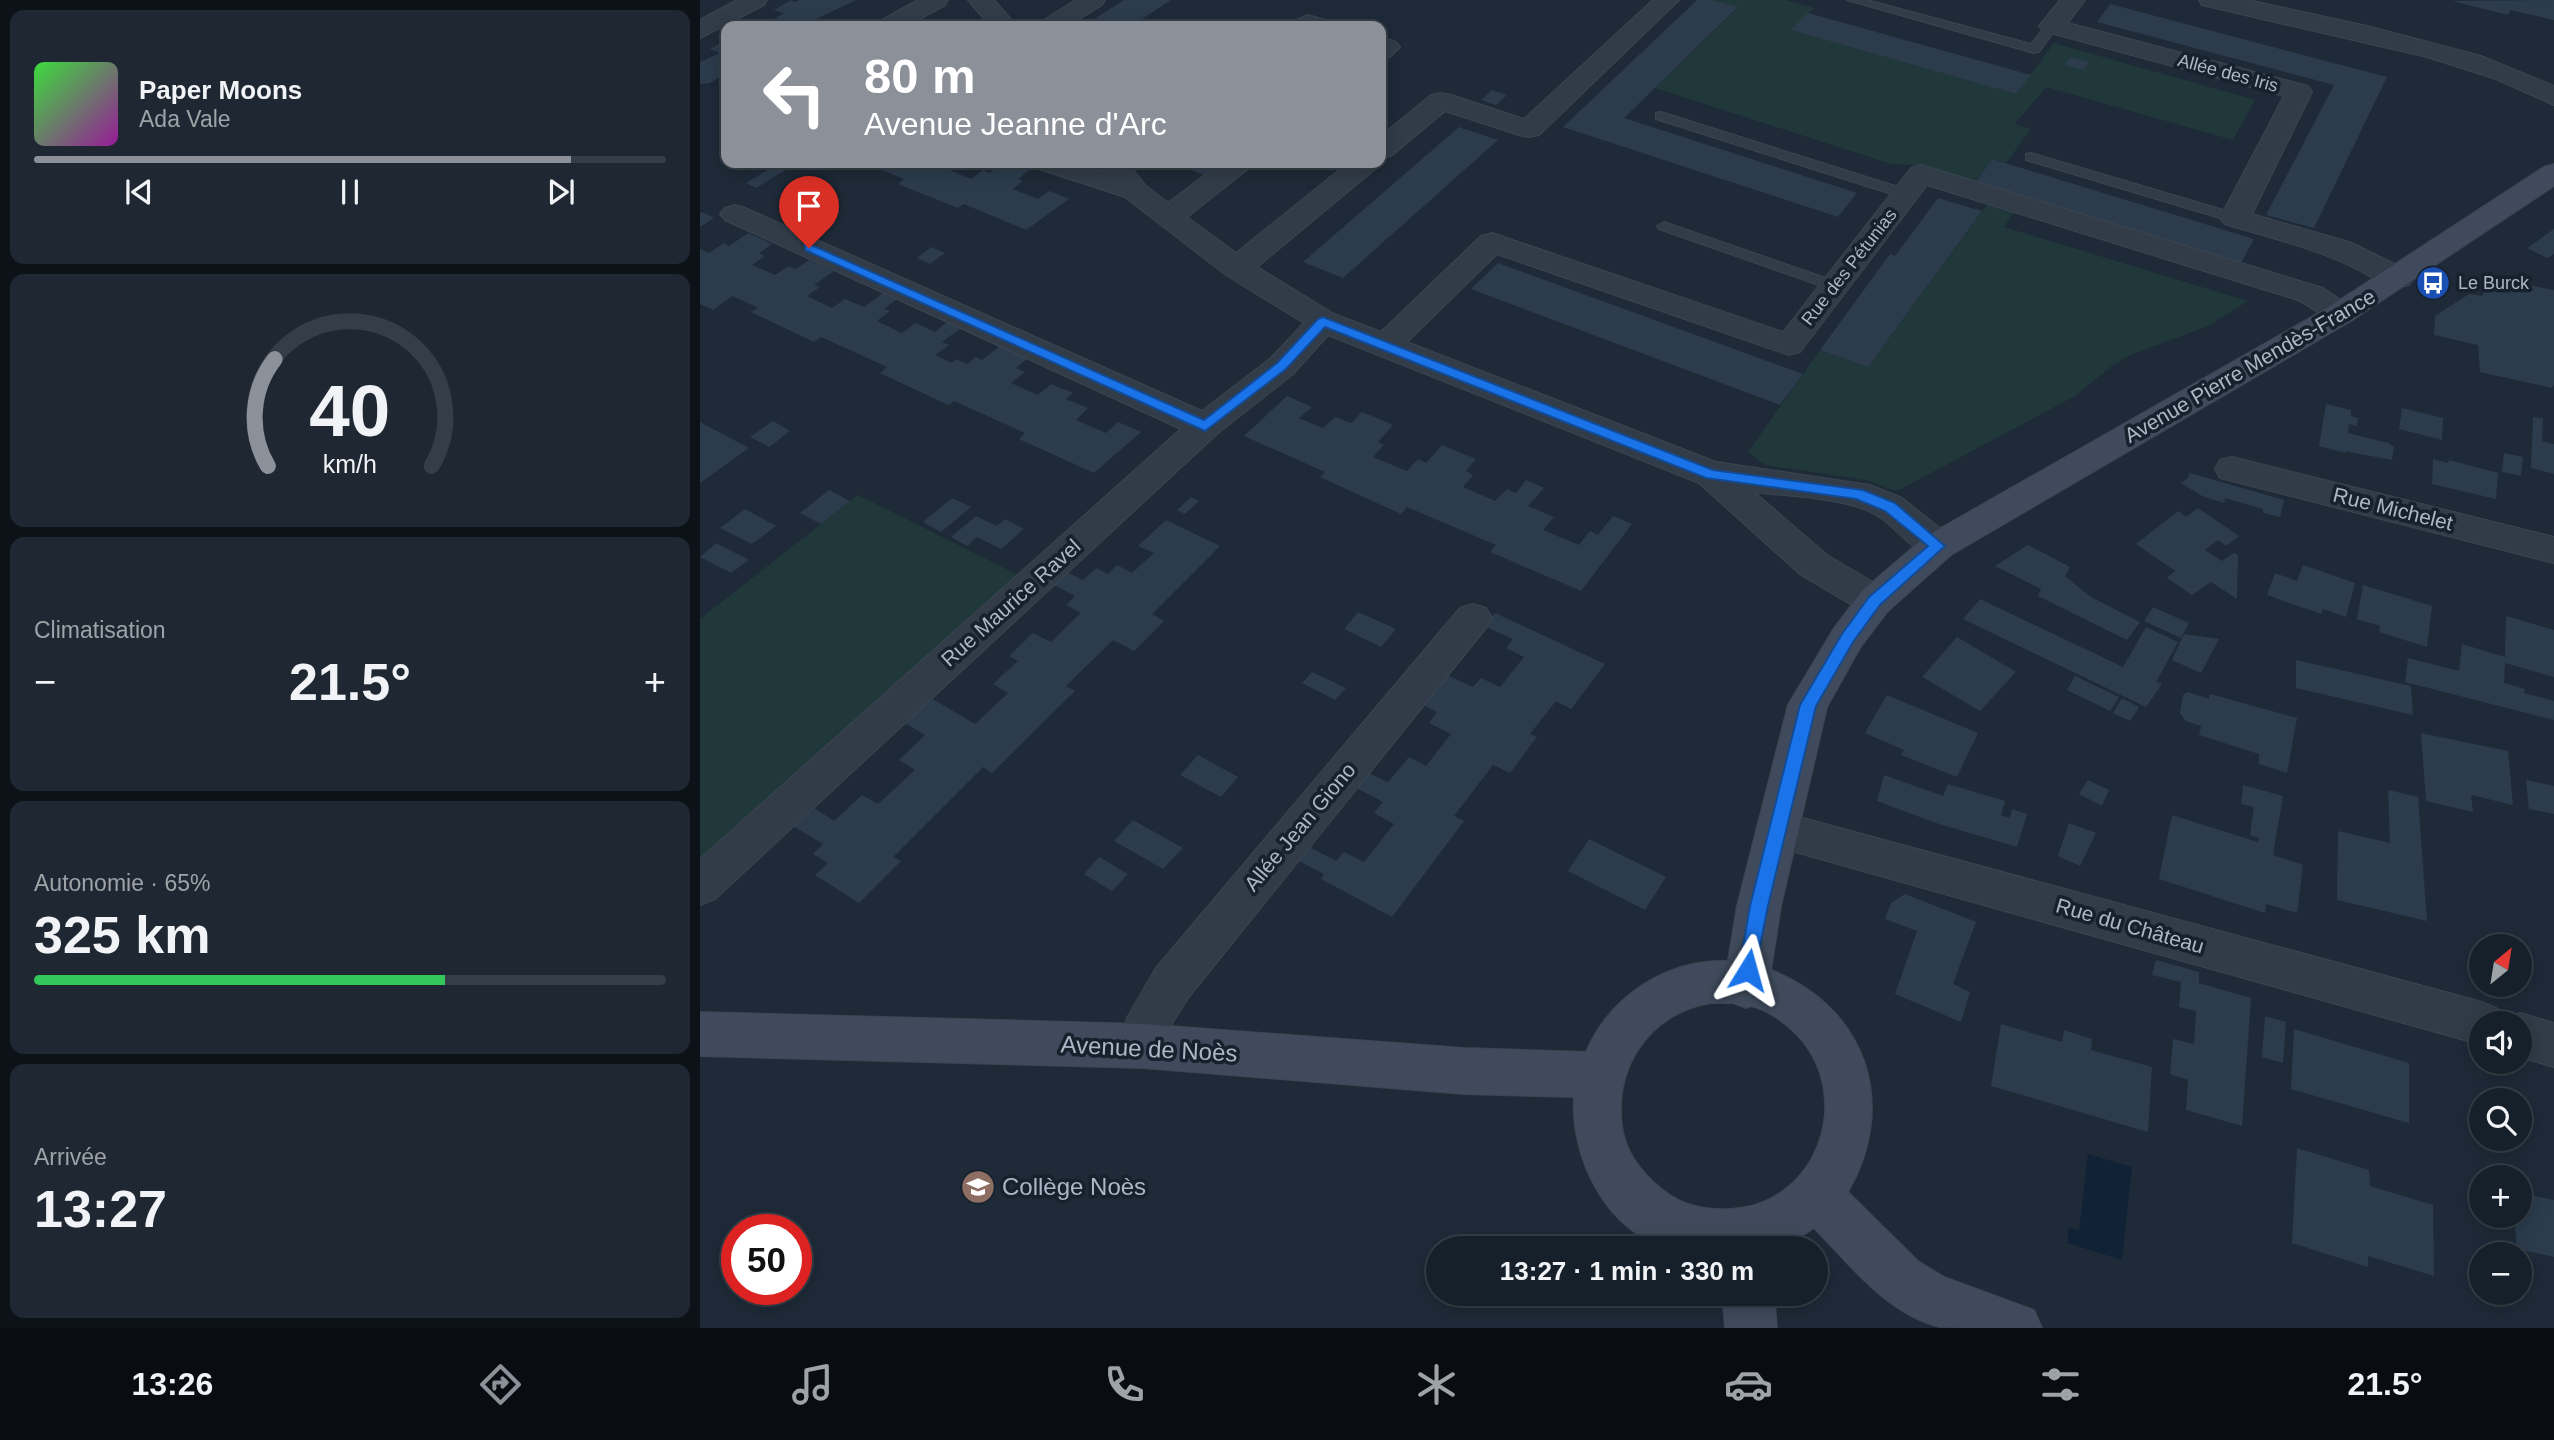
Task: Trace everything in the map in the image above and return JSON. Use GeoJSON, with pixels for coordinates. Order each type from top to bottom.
{"type":"FeatureCollection","features":[{"type":"Feature","properties":{"kind":"main road","name":"Avenue Pierre Mendès-France"},"geometry":{"type":"LineString","coordinates":[[1746,987],[1759,906],[1808,705],[1847,638],[1875,601],[1938,546],[2340,314],[2549,182]]}},
{"type":"Feature","properties":{"kind":"main road"},"geometry":{"type":"LineString","coordinates":[[1723,1236],[1697,1230],[1654,1211],[1620,1180],[1602,1147],[1595,1111],[1597,1075],[1609,1044],[1629,1017],[1658,997],[1696,985],[1717,983],[1746,987],[1778,997],[1804,1014],[1832,1045],[1849,1082],[1852,1123],[1842,1162],[1818,1197],[1784,1221],[1754,1236]]}},
{"type":"Feature","properties":{"kind":"main road","name":"Avenue de Noès"},"geometry":{"type":"LineString","coordinates":[[700,1034],[1143,1046],[1464,1071],[1597,1075]]}},
{"type":"Feature","properties":{"kind":"main road"},"geometry":{"type":"LineString","coordinates":[[1818,1197],[1900,1279],[1930,1298],[2016,1328]]}},
{"type":"Feature","properties":{"kind":"main road"},"geometry":{"type":"LineString","coordinates":[[1749,1306],[1751,1328]]}},
{"type":"Feature","properties":{"kind":"street"},"geometry":{"type":"LineString","coordinates":[[700,30],[755,0]]}},
{"type":"Feature","properties":{"kind":"street"},"geometry":{"type":"LineString","coordinates":[[898,21],[936,0]]}},
{"type":"Feature","properties":{"kind":"street"},"geometry":{"type":"LineString","coordinates":[[980,0],[999,21]]}},
{"type":"Feature","properties":{"kind":"street"},"geometry":{"type":"LineString","coordinates":[[1059,21],[1093,0]]}},
{"type":"Feature","properties":{"kind":"street"},"geometry":{"type":"LineString","coordinates":[[1386,146],[1441,101],[1529,129],[1667,0]]}},
{"type":"Feature","properties":{"kind":"street"},"geometry":{"type":"LineString","coordinates":[[2052,26],[2073,0]]}},
{"type":"Feature","properties":{"kind":"street"},"geometry":{"type":"LineString","coordinates":[[2211,0],[2337,25],[2475,64],[2513,75],[2554,97]]}},
{"type":"Feature","properties":{"kind":"street","name":"Allée des Iris"},"geometry":{"type":"LineString","coordinates":[[2052,26],[2299,92],[2235,218]]}},
{"type":"Feature","properties":{"kind":"street"},"geometry":{"type":"LineString","coordinates":[[2475,64],[2535,108],[2554,118]]}},
{"type":"Feature","properties":{"kind":"street"},"geometry":{"type":"LineString","coordinates":[[1064,168],[1135,191]]}},
{"type":"Feature","properties":{"kind":"street"},"geometry":{"type":"LineString","coordinates":[[1116,168],[1135,191],[1237,268],[1323,321],[1711,474],[1858,494],[1890,507],[1938,546]]}},
{"type":"Feature","properties":{"kind":"street"},"geometry":{"type":"LineString","coordinates":[[1168,216],[1231,168]]}},
{"type":"Feature","properties":{"kind":"street"},"geometry":{"type":"LineString","coordinates":[[1237,268],[1360,168]]}},
{"type":"Feature","properties":{"kind":"street","name":"Rue des Pétunias"},"geometry":{"type":"LineString","coordinates":[[1385,346],[1492,242],[1789,345],[1921,174],[2238,270],[2312,295],[2340,314]]}},
{"type":"Feature","properties":{"kind":"street"},"geometry":{"type":"LineString","coordinates":[[735,214],[1205,426]]}},
{"type":"Feature","properties":{"kind":"street"},"geometry":{"type":"LineString","coordinates":[[2235,218],[2341,249],[2398,278]]}},
{"type":"Feature","properties":{"kind":"street","name":"Rue Maurice Ravel"},"geometry":{"type":"LineString","coordinates":[[700,886],[1205,426],[1282,366],[1323,321]]}},
{"type":"Feature","properties":{"kind":"street","name":"Rue Michelet"},"geometry":{"type":"LineString","coordinates":[[2232,468],[2554,550]]}},
{"type":"Feature","properties":{"kind":"street"},"geometry":{"type":"LineString","coordinates":[[1711,474],[1814,565],[1875,601]]}},
{"type":"Feature","properties":{"kind":"street","name":"Allée Jean Giono"},"geometry":{"type":"LineString","coordinates":[[1143,1046],[1150,1018],[1172,983],[1473,618]]}},
{"type":"Feature","properties":{"kind":"street","name":"Rue du Château"},"geometry":{"type":"LineString","coordinates":[[1777,829],[2469,1020]]}},
{"type":"Feature","properties":{"kind":"street"},"geometry":{"type":"LineString","coordinates":[[2532,1039],[2554,1045]]}},
{"type":"Feature","properties":{"kind":"lane"},"geometry":{"type":"LineString","coordinates":[[1853,0],[2035,49],[2052,26]]}},
{"type":"Feature","properties":{"kind":"lane"},"geometry":{"type":"LineString","coordinates":[[1661,116],[1906,194]]}},
{"type":"Feature","properties":{"kind":"lane"},"geometry":{"type":"LineString","coordinates":[[2031,157],[2235,218]]}},
{"type":"Feature","properties":{"kind":"lane"},"geometry":{"type":"LineString","coordinates":[[1664,226],[1835,286]]}},
{"type":"Feature","properties":{"kind":"green space"},"geometry":{"type":"Polygon","coordinates":[[[1712,0],[1786,0],[1814,8],[1792,30],[2016,94],[2054,43],[2255,100],[2233,140],[2046,87],[2015,124],[2031,129],[2006,163],[1992,159],[1976,182],[1916,165],[1891,164],[1655,88],[1738,8],[1712,0]]]}},
{"type":"Feature","properties":{"kind":"green space"},"geometry":{"type":"Polygon","coordinates":[[[1989,202],[2015,211],[2004,227],[2248,301],[2208,326],[2133,354],[2113,365],[2075,396],[1899,490],[1867,480],[1765,465],[1748,452],[1820,350],[1868,367],[1989,202]]]}},
{"type":"Feature","properties":{"kind":"green space"},"geometry":{"type":"Polygon","coordinates":[[[858,495],[1020,576],[700,866],[700,619],[858,495]]]}},
{"type":"Feature","properties":{"kind":"water"},"geometry":{"type":"Polygon","coordinates":[[[2088,1154],[2132,1167],[2122,1260],[2067,1243],[2069,1228],[2079,1231],[2088,1154]]]}},
{"type":"Feature","properties":{"kind":"building"},"geometry":{"type":"Polygon","coordinates":[[[791,0],[856,0],[812,21],[770,21],[784,13],[774,10],[791,0]]]}},
{"type":"Feature","properties":{"kind":"building"},"geometry":{"type":"Polygon","coordinates":[[[1124,0],[1171,0],[1139,21],[1091,21],[1124,0]]]}},
{"type":"Feature","properties":{"kind":"building"},"geometry":{"type":"Polygon","coordinates":[[[1697,0],[1712,0],[1738,7],[1624,118],[1857,193],[1838,217],[1563,127],[1697,0]]]}},
{"type":"Feature","properties":{"kind":"building"},"geometry":{"type":"Polygon","coordinates":[[[2554,0],[2554,20],[2510,10],[2508,15],[2452,1],[2554,0]]]}},
{"type":"Feature","properties":{"kind":"building"},"geometry":{"type":"Polygon","coordinates":[[[2110,4],[2387,77],[2314,228],[2266,215],[2334,85],[2097,22],[2110,4]]]}},
{"type":"Feature","properties":{"kind":"building"},"geometry":{"type":"Polygon","coordinates":[[[1808,13],[2031,75],[2016,94],[1791,30],[1808,13]]]}},
{"type":"Feature","properties":{"kind":"building"},"geometry":{"type":"Polygon","coordinates":[[[721,43],[721,76],[710,83],[700,84],[700,62],[720,53],[710,49],[721,43]]]}},
{"type":"Feature","properties":{"kind":"building"},"geometry":{"type":"Polygon","coordinates":[[[2070,57],[2089,62],[2084,70],[2065,65],[2070,57]]]}},
{"type":"Feature","properties":{"kind":"building"},"geometry":{"type":"Polygon","coordinates":[[[1492,90],[1507,95],[1496,105],[1481,100],[1492,90]]]}},
{"type":"Feature","properties":{"kind":"building"},"geometry":{"type":"Polygon","coordinates":[[[1459,127],[1498,140],[1343,278],[1303,262],[1459,127]]]}},
{"type":"Feature","properties":{"kind":"building"},"geometry":{"type":"Polygon","coordinates":[[[1992,159],[2254,239],[2240,265],[1976,182],[1992,159]]]}},
{"type":"Feature","properties":{"kind":"building"},"geometry":{"type":"Polygon","coordinates":[[[771,168],[787,169],[756,188],[746,183],[771,168]]]}},
{"type":"Feature","properties":{"kind":"building"},"geometry":{"type":"Polygon","coordinates":[[[876,168],[948,168],[971,179],[983,170],[989,173],[996,168],[1028,168],[1031,169],[1018,179],[1023,181],[1013,189],[1038,199],[1049,191],[1069,199],[1026,230],[964,204],[958,208],[898,184],[904,179],[876,168]]]}},
{"type":"Feature","properties":{"kind":"building"},"geometry":{"type":"Polygon","coordinates":[[[1186,168],[1217,168],[1207,176],[1186,168]]]}},
{"type":"Feature","properties":{"kind":"building"},"geometry":{"type":"Polygon","coordinates":[[[1938,198],[1982,211],[1868,367],[1820,350],[1890,254],[1895,256],[1938,198]]]}},
{"type":"Feature","properties":{"kind":"building"},"geometry":{"type":"Polygon","coordinates":[[[700,213],[714,218],[700,227],[700,213]]]}},
{"type":"Feature","properties":{"kind":"building"},"geometry":{"type":"Polygon","coordinates":[[[2554,229],[2554,254],[2547,258],[2527,248],[2554,229]]]}},
{"type":"Feature","properties":{"kind":"building"},"geometry":{"type":"Polygon","coordinates":[[[748,233],[772,244],[759,253],[765,256],[752,265],[775,275],[789,266],[796,269],[809,260],[834,271],[814,285],[820,287],[807,296],[832,308],[845,299],[864,307],[883,293],[897,299],[884,309],[890,311],[877,321],[902,333],[916,323],[935,332],[947,322],[961,328],[942,342],[949,345],[935,355],[952,363],[956,359],[967,364],[976,357],[982,360],[1000,346],[1028,358],[1016,368],[1025,372],[1011,383],[1038,395],[1051,384],[1073,393],[1066,399],[1088,408],[1076,420],[1106,433],[1118,422],[1141,432],[1094,473],[1019,439],[1025,433],[954,401],[948,405],[880,373],[887,367],[821,337],[814,342],[751,312],[758,308],[732,296],[713,310],[700,304],[700,249],[709,253],[724,243],[729,246],[748,233]]]}},
{"type":"Feature","properties":{"kind":"building"},"geometry":{"type":"Polygon","coordinates":[[[931,247],[945,253],[930,264],[917,258],[931,247]]]}},
{"type":"Feature","properties":{"kind":"building"},"geometry":{"type":"Polygon","coordinates":[[[1498,263],[1803,374],[1780,405],[1471,289],[1498,263]]]}},
{"type":"Feature","properties":{"kind":"building"},"geometry":{"type":"Polygon","coordinates":[[[2483,276],[2554,290],[2552,388],[2480,372],[2478,345],[2434,335],[2435,316],[2469,294],[2483,296],[2483,276]]]}},
{"type":"Feature","properties":{"kind":"building"},"geometry":{"type":"Polygon","coordinates":[[[1287,396],[1312,407],[1299,418],[1323,428],[1335,417],[1351,423],[1362,412],[1393,425],[1378,442],[1384,445],[1373,457],[1407,471],[1418,459],[1426,463],[1442,445],[1476,459],[1466,471],[1473,475],[1463,487],[1495,501],[1507,489],[1516,493],[1526,480],[1544,488],[1528,506],[1554,517],[1543,530],[1579,545],[1590,531],[1598,535],[1613,516],[1632,524],[1581,591],[1490,552],[1496,545],[1407,507],[1401,514],[1320,477],[1325,472],[1244,436],[1287,396]]]}},
{"type":"Feature","properties":{"kind":"building"},"geometry":{"type":"Polygon","coordinates":[[[2326,404],[2351,410],[2351,416],[2358,418],[2357,426],[2349,424],[2348,433],[2388,443],[2394,447],[2392,460],[2319,446],[2326,404]]]}},
{"type":"Feature","properties":{"kind":"building"},"geometry":{"type":"Polygon","coordinates":[[[2402,408],[2443,418],[2442,440],[2399,429],[2402,408]]]}},
{"type":"Feature","properties":{"kind":"building"},"geometry":{"type":"Polygon","coordinates":[[[2533,417],[2543,418],[2542,441],[2554,444],[2554,474],[2531,468],[2533,417]]]}},
{"type":"Feature","properties":{"kind":"building"},"geometry":{"type":"Polygon","coordinates":[[[773,421],[790,431],[769,447],[750,437],[773,421]]]}},
{"type":"Feature","properties":{"kind":"building"},"geometry":{"type":"Polygon","coordinates":[[[700,422],[749,448],[700,483],[700,422]]]}},
{"type":"Feature","properties":{"kind":"building"},"geometry":{"type":"Polygon","coordinates":[[[2504,453],[2523,457],[2521,476],[2502,472],[2504,453]]]}},
{"type":"Feature","properties":{"kind":"building"},"geometry":{"type":"Polygon","coordinates":[[[2433,459],[2448,463],[2449,460],[2498,473],[2496,499],[2432,484],[2433,459]]]}},
{"type":"Feature","properties":{"kind":"building"},"geometry":{"type":"Polygon","coordinates":[[[2190,473],[2284,500],[2280,517],[2225,498],[2224,503],[2202,496],[2181,483],[2190,473]]]}},
{"type":"Feature","properties":{"kind":"building"},"geometry":{"type":"Polygon","coordinates":[[[829,490],[850,501],[821,524],[800,513],[829,490]]]}},
{"type":"Feature","properties":{"kind":"building"},"geometry":{"type":"Polygon","coordinates":[[[1191,497],[1199,501],[1185,514],[1177,510],[1191,497]]]}},
{"type":"Feature","properties":{"kind":"building"},"geometry":{"type":"Polygon","coordinates":[[[952,498],[971,507],[941,532],[923,522],[952,498]]]}},
{"type":"Feature","properties":{"kind":"building"},"geometry":{"type":"Polygon","coordinates":[[[2198,508],[2239,536],[2226,546],[2218,540],[2205,550],[2222,561],[2234,553],[2238,555],[2237,599],[2211,582],[2192,595],[2167,578],[2175,571],[2136,544],[2178,511],[2186,517],[2198,508]]]}},
{"type":"Feature","properties":{"kind":"building"},"geometry":{"type":"Polygon","coordinates":[[[745,509],[776,526],[752,544],[720,528],[745,509]]]}},
{"type":"Feature","properties":{"kind":"building"},"geometry":{"type":"Polygon","coordinates":[[[976,516],[997,526],[1005,519],[1024,529],[1001,549],[977,537],[967,546],[951,537],[976,516]]]}},
{"type":"Feature","properties":{"kind":"building"},"geometry":{"type":"Polygon","coordinates":[[[1166,520],[1220,546],[1152,614],[1164,621],[1134,651],[1113,640],[1066,686],[1075,691],[992,773],[983,767],[893,857],[901,861],[859,903],[815,875],[828,863],[813,854],[823,844],[793,826],[813,807],[834,821],[862,795],[878,804],[915,770],[899,760],[925,735],[905,723],[931,698],[975,724],[1008,693],[993,684],[1018,661],[1009,656],[1033,633],[1051,642],[1081,613],[1066,605],[1075,596],[1054,585],[1067,572],[1083,580],[1096,568],[1108,574],[1117,565],[1132,573],[1154,553],[1138,546],[1166,520]]]}},
{"type":"Feature","properties":{"kind":"building"},"geometry":{"type":"Polygon","coordinates":[[[716,543],[749,560],[731,573],[700,557],[716,543]]]}},
{"type":"Feature","properties":{"kind":"building"},"geometry":{"type":"Polygon","coordinates":[[[2028,545],[2070,567],[2065,576],[2091,597],[2140,622],[2127,640],[2038,596],[2041,589],[1995,566],[2028,545]]]}},
{"type":"Feature","properties":{"kind":"building"},"geometry":{"type":"Polygon","coordinates":[[[2303,565],[2355,583],[2346,617],[2323,609],[2321,614],[2267,595],[2275,573],[2297,581],[2303,565]]]}},
{"type":"Feature","properties":{"kind":"building"},"geometry":{"type":"Polygon","coordinates":[[[2363,585],[2432,606],[2427,647],[2379,632],[2380,626],[2357,619],[2363,585]]]}},
{"type":"Feature","properties":{"kind":"building"},"geometry":{"type":"Polygon","coordinates":[[[1980,599],[2123,667],[2146,627],[2178,642],[2156,682],[2162,684],[2146,707],[1963,619],[1980,599]]]}},
{"type":"Feature","properties":{"kind":"building"},"geometry":{"type":"Polygon","coordinates":[[[2153,607],[2189,623],[2181,638],[2144,621],[2153,607]]]}},
{"type":"Feature","properties":{"kind":"building"},"geometry":{"type":"Polygon","coordinates":[[[1358,612],[1396,629],[1381,647],[1344,629],[1358,612]]]}},
{"type":"Feature","properties":{"kind":"building"},"geometry":{"type":"Polygon","coordinates":[[[1495,613],[1605,664],[1571,709],[1556,701],[1530,734],[1537,737],[1510,773],[1493,765],[1454,816],[1464,821],[1392,917],[1321,879],[1324,874],[1295,859],[1306,845],[1336,861],[1344,852],[1364,862],[1394,824],[1374,813],[1383,802],[1354,787],[1366,772],[1388,782],[1409,757],[1426,766],[1451,734],[1429,723],[1437,712],[1421,704],[1445,674],[1473,687],[1481,678],[1500,687],[1524,657],[1506,648],[1513,639],[1484,626],[1495,613]]]}},
{"type":"Feature","properties":{"kind":"building"},"geometry":{"type":"Polygon","coordinates":[[[2506,616],[2554,630],[2554,677],[2505,663],[2504,683],[2525,689],[2524,693],[2554,701],[2554,720],[2405,682],[2408,658],[2459,671],[2462,644],[2505,657],[2506,616]]]}},
{"type":"Feature","properties":{"kind":"building"},"geometry":{"type":"Polygon","coordinates":[[[2184,634],[2219,639],[2201,673],[2172,660],[2184,634]]]}},
{"type":"Feature","properties":{"kind":"building"},"geometry":{"type":"Polygon","coordinates":[[[1957,637],[2016,672],[1980,711],[1922,677],[1957,637]]]}},
{"type":"Feature","properties":{"kind":"building"},"geometry":{"type":"Polygon","coordinates":[[[2296,660],[2411,686],[2413,715],[2296,688],[2296,660]]]}},
{"type":"Feature","properties":{"kind":"building"},"geometry":{"type":"Polygon","coordinates":[[[1312,672],[1346,688],[1335,700],[1302,683],[1312,672]]]}},
{"type":"Feature","properties":{"kind":"building"},"geometry":{"type":"Polygon","coordinates":[[[2075,676],[2119,697],[2110,711],[2067,690],[2075,676]]]}},
{"type":"Feature","properties":{"kind":"building"},"geometry":{"type":"Polygon","coordinates":[[[2188,692],[2209,699],[2210,694],[2297,718],[2287,773],[2259,764],[2259,754],[2199,735],[2201,726],[2186,721],[2180,713],[2183,695],[2188,692]]]}},
{"type":"Feature","properties":{"kind":"building"},"geometry":{"type":"Polygon","coordinates":[[[1887,695],[1978,733],[1957,777],[1901,755],[1904,750],[1865,733],[1887,695]]]}},
{"type":"Feature","properties":{"kind":"building"},"geometry":{"type":"Polygon","coordinates":[[[2122,698],[2139,707],[2130,721],[2113,713],[2122,698]]]}},
{"type":"Feature","properties":{"kind":"building"},"geometry":{"type":"Polygon","coordinates":[[[2421,733],[2508,751],[2513,805],[2471,795],[2473,812],[2426,801],[2421,733]]]}},
{"type":"Feature","properties":{"kind":"building"},"geometry":{"type":"Polygon","coordinates":[[[1198,755],[1238,777],[1221,797],[1180,775],[1198,755]]]}},
{"type":"Feature","properties":{"kind":"building"},"geometry":{"type":"Polygon","coordinates":[[[1884,775],[1943,796],[1948,784],[2005,801],[2001,815],[2010,818],[2012,809],[2027,814],[2017,847],[1936,823],[1877,801],[1884,775]]]}},
{"type":"Feature","properties":{"kind":"building"},"geometry":{"type":"Polygon","coordinates":[[[2088,780],[2109,790],[2102,806],[2079,794],[2088,780]]]}},
{"type":"Feature","properties":{"kind":"building"},"geometry":{"type":"Polygon","coordinates":[[[2526,780],[2554,786],[2554,814],[2529,809],[2526,780]]]}},
{"type":"Feature","properties":{"kind":"building"},"geometry":{"type":"Polygon","coordinates":[[[2243,785],[2283,796],[2273,855],[2303,865],[2297,913],[2266,904],[2265,913],[2159,879],[2172,815],[2258,842],[2259,838],[2250,835],[2254,807],[2241,804],[2243,785]]]}},
{"type":"Feature","properties":{"kind":"building"},"geometry":{"type":"Polygon","coordinates":[[[2388,790],[2418,797],[2427,921],[2337,900],[2338,831],[2390,843],[2388,790]]]}},
{"type":"Feature","properties":{"kind":"building"},"geometry":{"type":"Polygon","coordinates":[[[1133,820],[1183,848],[1163,869],[1114,841],[1133,820]]]}},
{"type":"Feature","properties":{"kind":"building"},"geometry":{"type":"Polygon","coordinates":[[[2069,823],[2096,833],[2080,866],[2058,856],[2069,823]]]}},
{"type":"Feature","properties":{"kind":"building"},"geometry":{"type":"Polygon","coordinates":[[[1589,839],[1666,877],[1645,910],[1568,871],[1589,839]]]}},
{"type":"Feature","properties":{"kind":"building"},"geometry":{"type":"Polygon","coordinates":[[[1099,857],[1128,874],[1112,891],[1084,874],[1099,857]]]}},
{"type":"Feature","properties":{"kind":"building"},"geometry":{"type":"Polygon","coordinates":[[[1905,894],[1976,922],[1953,984],[1970,992],[1961,1022],[1895,994],[1917,931],[1885,919],[1891,903],[1905,894]]]}},
{"type":"Feature","properties":{"kind":"building"},"geometry":{"type":"Polygon","coordinates":[[[2156,960],[2199,972],[2199,983],[2251,998],[2242,1126],[2186,1110],[2188,1080],[2170,1074],[2173,1039],[2194,1044],[2196,1011],[2179,1007],[2181,982],[2152,975],[2156,960]]]}},
{"type":"Feature","properties":{"kind":"building"},"geometry":{"type":"Polygon","coordinates":[[[2265,1016],[2286,1022],[2283,1063],[2262,1057],[2265,1016]]]}},
{"type":"Feature","properties":{"kind":"building"},"geometry":{"type":"Polygon","coordinates":[[[2001,1024],[2062,1042],[2064,1030],[2092,1039],[2091,1050],[2152,1067],[2148,1132],[1991,1086],[2001,1024]]]}},
{"type":"Feature","properties":{"kind":"building"},"geometry":{"type":"Polygon","coordinates":[[[2294,1029],[2409,1063],[2409,1123],[2291,1089],[2294,1029]]]}},
{"type":"Feature","properties":{"kind":"building"},"geometry":{"type":"Polygon","coordinates":[[[2297,1148],[2369,1170],[2370,1186],[2433,1205],[2434,1276],[2368,1256],[2368,1267],[2292,1243],[2297,1148]]]}},
{"type":"Feature","properties":{"kind":"building"},"geometry":{"type":"Polygon","coordinates":[[[2532,1195],[2554,1200],[2554,1257],[2532,1252],[2532,1242],[2516,1242],[2515,1228],[2532,1228],[2532,1195]]]}},
{"type":"Feature","properties":{"kind":"place","name":"Le Burck"},"geometry":{"type":"Point","coordinates":[2433,283]}},
{"type":"Feature","properties":{"kind":"place","name":"Collège Noès"},"geometry":{"type":"Point","coordinates":[978,1187]}},
{"type":"Feature","properties":{"kind":"route"},"geometry":{"type":"LineString","coordinates":[[809,248],[1205,426],[1282,366],[1323,321],[1711,474],[1858,494],[1890,507],[1938,546],[1875,601],[1847,638],[1808,705],[1759,906],[1748,970]]}}]}
